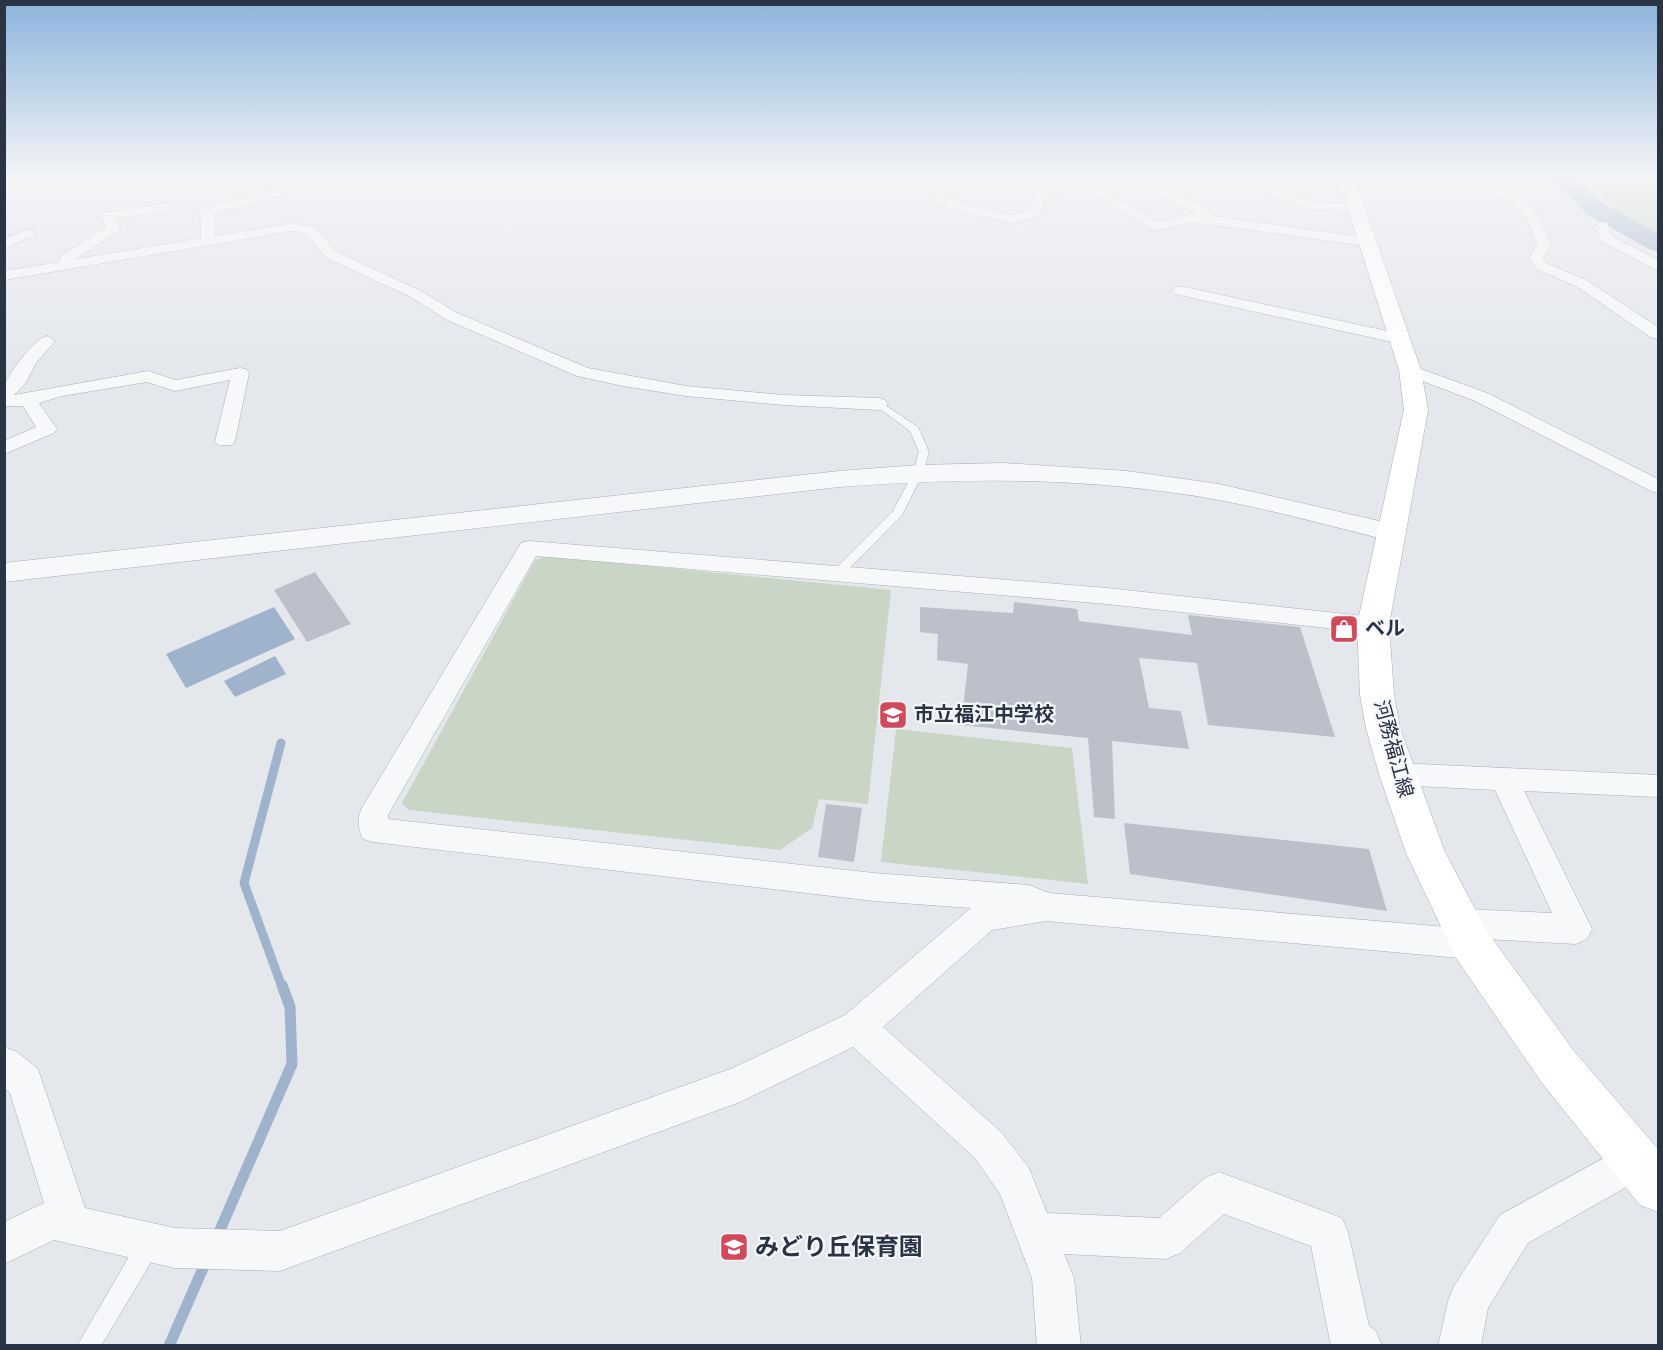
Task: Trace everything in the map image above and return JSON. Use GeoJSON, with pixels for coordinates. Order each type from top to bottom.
{"type":"FeatureCollection","features":[{"type":"Feature","properties":{"kind":"main road","name":"河務福江線"},"geometry":{"type":"LineString","coordinates":[[1368,242],[1405,355],[1416,410],[1372,625],[1377,695],[1383,728],[1426,853],[1466,934],[1558,1067],[1647,1174]]}},
{"type":"Feature","properties":{"kind":"street"},"geometry":{"type":"LineString","coordinates":[[55,266],[95,240]]}},
{"type":"Feature","properties":{"kind":"street"},"geometry":{"type":"LineString","coordinates":[[80,251],[145,240]]}},
{"type":"Feature","properties":{"kind":"street"},"geometry":{"type":"LineString","coordinates":[[4,276],[208,240]]}},
{"type":"Feature","properties":{"kind":"street"},"geometry":{"type":"LineString","coordinates":[[318,240],[332,255],[416,294],[451,316],[583,372],[687,391],[783,400],[879,404]]}},
{"type":"Feature","properties":{"kind":"street"},"geometry":{"type":"LineString","coordinates":[[1354,240],[1368,242]]}},
{"type":"Feature","properties":{"kind":"street"},"geometry":{"type":"LineString","coordinates":[[1543,240],[1544,244],[1536,258],[1540,266],[1581,283],[1659,333]]}},
{"type":"Feature","properties":{"kind":"street"},"geometry":{"type":"LineString","coordinates":[[1612,240],[1646,257],[1659,267]]}},
{"type":"Feature","properties":{"kind":"street"},"geometry":{"type":"LineString","coordinates":[[1180,291],[1405,355],[1481,397],[1659,487]]}},
{"type":"Feature","properties":{"kind":"street"},"geometry":{"type":"LineString","coordinates":[[4,395],[16,384],[28,361],[46,341]]}},
{"type":"Feature","properties":{"kind":"street"},"geometry":{"type":"LineString","coordinates":[[4,401],[28,400],[60,391],[148,376],[175,386],[240,373],[225,441]]}},
{"type":"Feature","properties":{"kind":"street"},"geometry":{"type":"LineString","coordinates":[[4,448],[47,429],[28,400]]}},
{"type":"Feature","properties":{"kind":"street"},"geometry":{"type":"LineString","coordinates":[[4,573],[839,479],[918,473],[1003,471],[1166,484],[1262,501],[1391,532]]}},
{"type":"Feature","properties":{"kind":"street"},"geometry":{"type":"LineString","coordinates":[[1046,907],[1029,899],[874,887],[373,830],[373,814],[529,548],[1107,596],[1372,625]]}},
{"type":"Feature","properties":{"kind":"street"},"geometry":{"type":"LineString","coordinates":[[1397,774],[1659,786]]}},
{"type":"Feature","properties":{"kind":"street"},"geometry":{"type":"LineString","coordinates":[[4,1244],[52,1220],[175,1248],[280,1251],[740,1084],[857,1027],[984,917],[1046,907],[1466,934],[1576,929],[1504,779]]}},
{"type":"Feature","properties":{"kind":"street"},"geometry":{"type":"LineString","coordinates":[[857,1027],[988,1145],[1015,1182],[1053,1278],[1059,1346]]}},
{"type":"Feature","properties":{"kind":"street"},"geometry":{"type":"LineString","coordinates":[[4,1065],[25,1083],[71,1225]]}},
{"type":"Feature","properties":{"kind":"street"},"geometry":{"type":"LineString","coordinates":[[1459,1346],[1469,1301],[1514,1229],[1647,1174]]}},
{"type":"Feature","properties":{"kind":"street"},"geometry":{"type":"LineString","coordinates":[[1035,1233],[1166,1239],[1219,1192],[1328,1232],[1350,1340],[1361,1346]]}},
{"type":"Feature","properties":{"kind":"lane"},"geometry":{"type":"LineString","coordinates":[[836,575],[898,513],[918,473],[924,452],[914,429],[879,404]]}},
{"type":"Feature","properties":{"kind":"lane"},"geometry":{"type":"LineString","coordinates":[[88,1346],[150,1242]]}},
{"type":"Feature","properties":{"kind":"green space"},"geometry":{"type":"Polygon","coordinates":[[[547,556],[891,590],[868,804],[819,799],[812,828],[780,850],[409,810],[402,803],[535,560],[547,556]]]}},
{"type":"Feature","properties":{"kind":"green space"},"geometry":{"type":"Polygon","coordinates":[[[896,729],[1072,748],[1088,884],[881,862],[896,729]]]}},
{"type":"Feature","properties":{"kind":"water"},"geometry":{"type":"Polygon","coordinates":[[[274,607],[295,639],[186,688],[166,654],[274,607]]]}},
{"type":"Feature","properties":{"kind":"water"},"geometry":{"type":"Polygon","coordinates":[[[275,656],[286,674],[235,697],[224,681],[275,656]]]}},
{"type":"Feature","properties":{"kind":"building"},"geometry":{"type":"Polygon","coordinates":[[[315,572],[351,624],[307,642],[274,590],[315,572]]]}},
{"type":"Feature","properties":{"kind":"building"},"geometry":{"type":"Polygon","coordinates":[[[1014,602],[1077,609],[1079,621],[1192,635],[1188,615],[1300,627],[1335,737],[1208,725],[1197,663],[1139,658],[1149,708],[1181,711],[1189,749],[1112,741],[1115,819],[1094,817],[1088,738],[961,725],[968,664],[937,660],[938,634],[920,632],[920,607],[1013,613],[1014,602]]]}},
{"type":"Feature","properties":{"kind":"building"},"geometry":{"type":"Polygon","coordinates":[[[826,804],[862,808],[854,862],[818,857],[826,804]]]}},
{"type":"Feature","properties":{"kind":"building"},"geometry":{"type":"Polygon","coordinates":[[[1124,823],[1369,849],[1387,911],[1130,874],[1124,823]]]}},
{"type":"Feature","properties":{"kind":"waterway"},"geometry":{"type":"LineString","coordinates":[[1651,240],[1658,244]]}},
{"type":"Feature","properties":{"kind":"waterway"},"geometry":{"type":"LineString","coordinates":[[281,743],[244,883],[282,987]]}},
{"type":"Feature","properties":{"kind":"waterway"},"geometry":{"type":"LineString","coordinates":[[217,1237],[292,1064],[290,1007],[282,985]]}},
{"type":"Feature","properties":{"kind":"waterway"},"geometry":{"type":"LineString","coordinates":[[169,1346],[207,1259]]}},
{"type":"Feature","properties":{"kind":"place","name":"ベル"},"geometry":{"type":"Point","coordinates":[1344,629]}},
{"type":"Feature","properties":{"kind":"place","name":"市立福江中学校"},"geometry":{"type":"Point","coordinates":[893,715]}},
{"type":"Feature","properties":{"kind":"place","name":"みどり丘保育園"},"geometry":{"type":"Point","coordinates":[734,1247]}}]}
